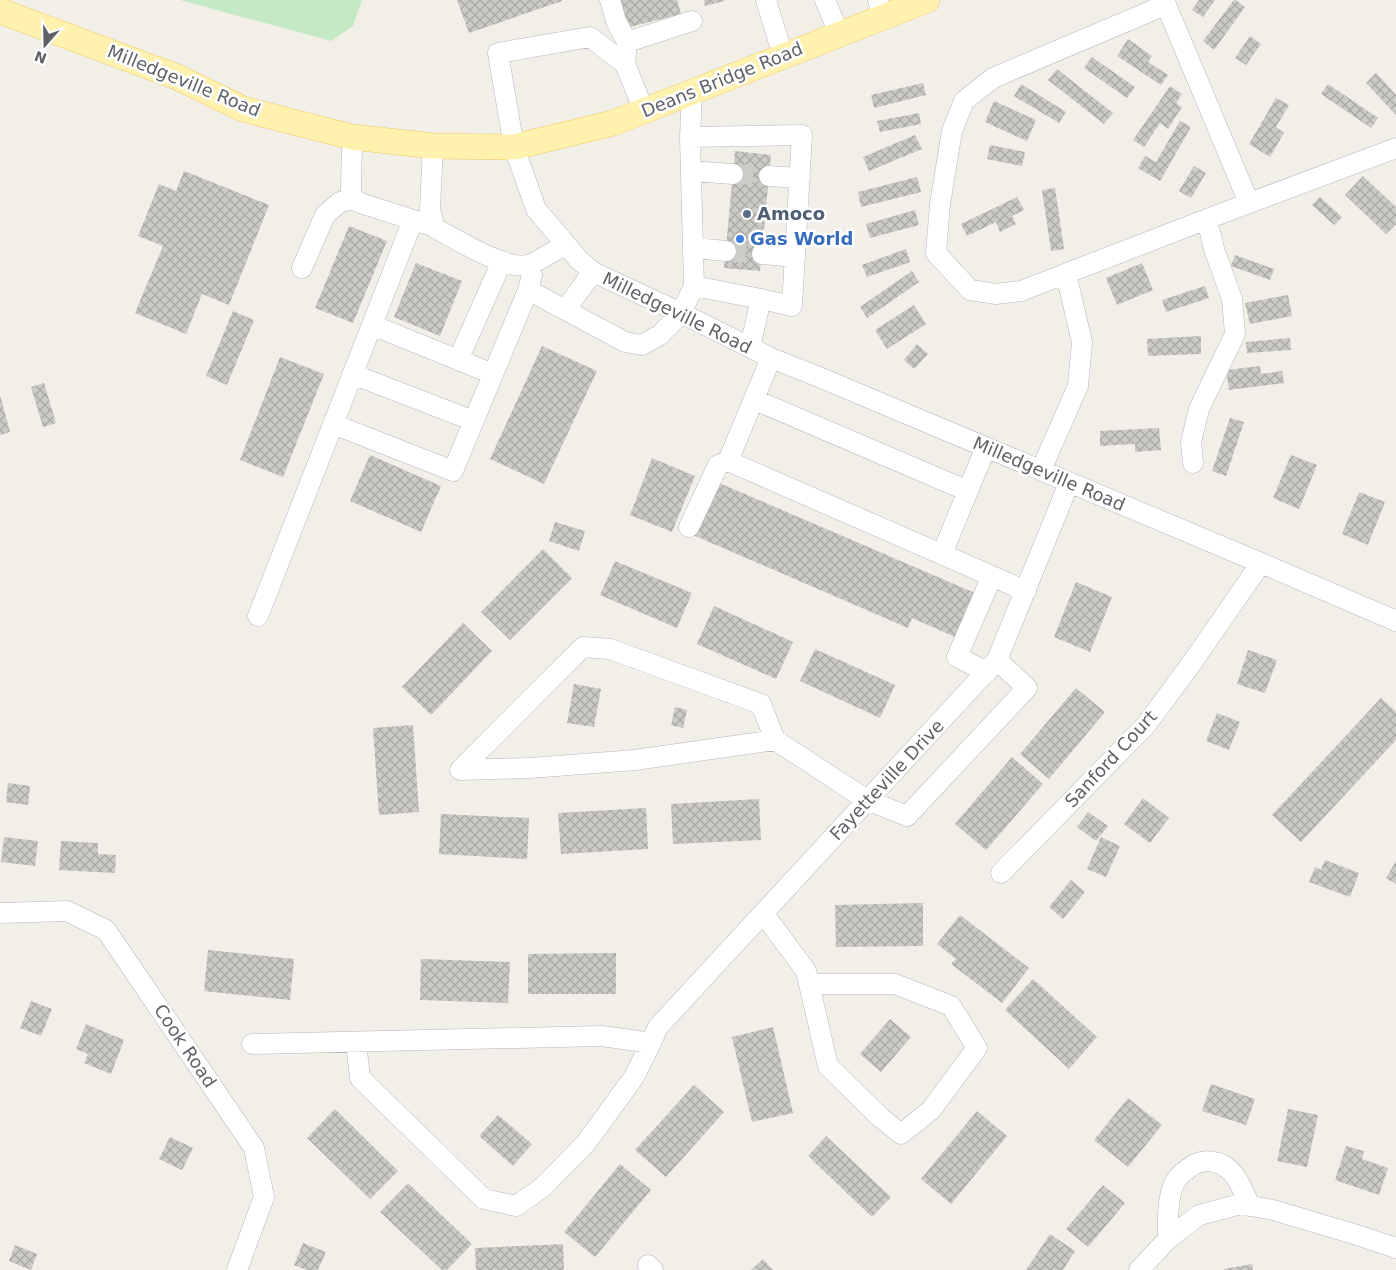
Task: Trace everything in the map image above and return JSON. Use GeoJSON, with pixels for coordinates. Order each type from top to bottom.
{"type":"FeatureCollection","features":[{"type":"Feature","properties":{"kind":"main road","name":"Deans Bridge Road"},"geometry":{"type":"LineString","coordinates":[[514,147],[613,123],[839,34],[881,9],[927,0]]}},
{"type":"Feature","properties":{"kind":"main road","name":"Milledgeville Road"},"geometry":{"type":"LineString","coordinates":[[0,11],[177,77],[243,109],[352,137],[433,146],[514,147]]}},
{"type":"Feature","properties":{"kind":"street"},"geometry":{"type":"LineString","coordinates":[[610,0],[616,21],[627,42],[625,64],[644,111]]}},
{"type":"Feature","properties":{"kind":"street"},"geometry":{"type":"LineString","coordinates":[[766,0],[783,56]]}},
{"type":"Feature","properties":{"kind":"street"},"geometry":{"type":"LineString","coordinates":[[825,0],[839,34]]}},
{"type":"Feature","properties":{"kind":"street"},"geometry":{"type":"LineString","coordinates":[[1249,203],[1165,3],[994,78],[964,101],[952,131],[940,204],[936,253],[970,290],[996,294],[1021,291],[1396,148]]}},
{"type":"Feature","properties":{"kind":"street"},"geometry":{"type":"LineString","coordinates":[[627,42],[692,20]]}},
{"type":"Feature","properties":{"kind":"street"},"geometry":{"type":"LineString","coordinates":[[514,147],[498,53],[590,37],[625,64]]}},
{"type":"Feature","properties":{"kind":"street"},"geometry":{"type":"LineString","coordinates":[[528,290],[625,342],[642,345],[660,335],[681,313],[694,286],[690,137],[692,92]]}},
{"type":"Feature","properties":{"kind":"street"},"geometry":{"type":"LineString","coordinates":[[690,137],[802,135],[792,306],[694,286]]}},
{"type":"Feature","properties":{"kind":"street"},"geometry":{"type":"LineString","coordinates":[[352,137],[351,192],[353,199]]}},
{"type":"Feature","properties":{"kind":"street"},"geometry":{"type":"LineString","coordinates":[[433,146],[430,209],[435,228]]}},
{"type":"Feature","properties":{"kind":"street","name":"Milledgeville Road"},"geometry":{"type":"LineString","coordinates":[[514,147],[536,209],[565,245],[593,272],[771,358],[1261,562],[1396,621]]}},
{"type":"Feature","properties":{"kind":"street"},"geometry":{"type":"LineString","coordinates":[[691,171],[733,174]]}},
{"type":"Feature","properties":{"kind":"street"},"geometry":{"type":"LineString","coordinates":[[769,176],[800,178]]}},
{"type":"Feature","properties":{"kind":"street"},"geometry":{"type":"LineString","coordinates":[[302,268],[325,215],[340,202],[353,199],[435,228],[492,258],[511,264],[528,265],[565,245]]}},
{"type":"Feature","properties":{"kind":"street"},"geometry":{"type":"LineString","coordinates":[[1193,463],[1191,442],[1199,409],[1235,334],[1232,299],[1214,249],[1207,219]]}},
{"type":"Feature","properties":{"kind":"street"},"geometry":{"type":"LineString","coordinates":[[258,616],[413,220]]}},
{"type":"Feature","properties":{"kind":"street"},"geometry":{"type":"LineString","coordinates":[[694,248],[726,251]]}},
{"type":"Feature","properties":{"kind":"street"},"geometry":{"type":"LineString","coordinates":[[762,254],[795,257]]}},
{"type":"Feature","properties":{"kind":"street"},"geometry":{"type":"LineString","coordinates":[[458,360],[502,261]]}},
{"type":"Feature","properties":{"kind":"street"},"geometry":{"type":"LineString","coordinates":[[333,424],[453,471],[528,290],[532,275],[528,265]]}},
{"type":"Feature","properties":{"kind":"street"},"geometry":{"type":"LineString","coordinates":[[565,310],[593,272]]}},
{"type":"Feature","properties":{"kind":"street"},"geometry":{"type":"LineString","coordinates":[[1041,470],[1078,386],[1082,342],[1066,274]]}},
{"type":"Feature","properties":{"kind":"street"},"geometry":{"type":"LineString","coordinates":[[750,347],[761,300]]}},
{"type":"Feature","properties":{"kind":"street"},"geometry":{"type":"LineString","coordinates":[[372,325],[493,374]]}},
{"type":"Feature","properties":{"kind":"street"},"geometry":{"type":"LineString","coordinates":[[689,527],[718,465],[728,461],[771,358]]}},
{"type":"Feature","properties":{"kind":"street"},"geometry":{"type":"LineString","coordinates":[[352,374],[474,421]]}},
{"type":"Feature","properties":{"kind":"street"},"geometry":{"type":"LineString","coordinates":[[754,400],[968,492]]}},
{"type":"Feature","properties":{"kind":"street"},"geometry":{"type":"LineString","coordinates":[[942,554],[986,447]]}},
{"type":"Feature","properties":{"kind":"street"},"geometry":{"type":"LineString","coordinates":[[728,461],[1026,591]]}},
{"type":"Feature","properties":{"kind":"street","name":"Fayetteville Drive"},"geometry":{"type":"LineString","coordinates":[[356,1042],[360,1078],[484,1199],[516,1206],[543,1187],[586,1143],[634,1077],[658,1028],[992,666],[1026,591],[1069,482]]}},
{"type":"Feature","properties":{"kind":"street","name":"Sanford Court"},"geometry":{"type":"LineString","coordinates":[[1001,873],[1146,725],[1261,562]]}},
{"type":"Feature","properties":{"kind":"street"},"geometry":{"type":"LineString","coordinates":[[775,740],[635,760],[530,768],[460,770],[583,647],[610,649],[761,704],[775,740],[867,800],[906,816],[1027,688],[992,666],[957,657],[992,576]]}},
{"type":"Feature","properties":{"kind":"street","name":"Cook Road"},"geometry":{"type":"LineString","coordinates":[[0,913],[67,911],[106,930],[254,1148],[264,1198],[237,1270]]}},
{"type":"Feature","properties":{"kind":"street"},"geometry":{"type":"LineString","coordinates":[[763,913],[806,971],[828,1066],[880,1117],[901,1134],[931,1110],[977,1048],[951,1006],[903,987],[895,984],[810,984]]}},
{"type":"Feature","properties":{"kind":"street"},"geometry":{"type":"LineString","coordinates":[[252,1044],[602,1036],[650,1043]]}},
{"type":"Feature","properties":{"kind":"street"},"geometry":{"type":"LineString","coordinates":[[1168,1239],[1168,1206],[1172,1187],[1178,1176],[1194,1164],[1210,1160],[1223,1165],[1234,1174],[1250,1206]]}},
{"type":"Feature","properties":{"kind":"street"},"geometry":{"type":"LineString","coordinates":[[1139,1270],[1168,1239],[1199,1215],[1241,1204],[1273,1210],[1396,1248]]}},
{"type":"Feature","properties":{"kind":"green space"},"geometry":{"type":"Polygon","coordinates":[[[180,0],[362,0],[353,26],[331,41],[180,0]]]}},
{"type":"Feature","properties":{"kind":"building"},"geometry":{"type":"Polygon","coordinates":[[[457,0],[562,0],[562,1],[469,33],[457,0]]]}},
{"type":"Feature","properties":{"kind":"building"},"geometry":{"type":"Polygon","coordinates":[[[618,0],[677,0],[681,14],[626,28],[618,0]]]}},
{"type":"Feature","properties":{"kind":"building"},"geometry":{"type":"Polygon","coordinates":[[[704,0],[724,0],[724,1],[705,6],[704,0]]]}},
{"type":"Feature","properties":{"kind":"building"},"geometry":{"type":"Polygon","coordinates":[[[1199,0],[1215,0],[1203,17],[1192,10],[1199,0]]]}},
{"type":"Feature","properties":{"kind":"building"},"geometry":{"type":"Polygon","coordinates":[[[1234,0],[1245,7],[1214,50],[1203,41],[1234,0]]]}},
{"type":"Feature","properties":{"kind":"building"},"geometry":{"type":"Polygon","coordinates":[[[1250,36],[1261,44],[1246,65],[1235,58],[1250,36]]]}},
{"type":"Feature","properties":{"kind":"building"},"geometry":{"type":"Polygon","coordinates":[[[1128,39],[1152,56],[1148,62],[1168,75],[1161,85],[1117,56],[1128,39]]]}},
{"type":"Feature","properties":{"kind":"building"},"geometry":{"type":"Polygon","coordinates":[[[1092,57],[1135,87],[1127,98],[1084,68],[1092,57]]]}},
{"type":"Feature","properties":{"kind":"building"},"geometry":{"type":"Polygon","coordinates":[[[1057,69],[1113,113],[1104,124],[1048,80],[1057,69]]]}},
{"type":"Feature","properties":{"kind":"building"},"geometry":{"type":"Polygon","coordinates":[[[1376,73],[1396,95],[1396,115],[1366,83],[1376,73]]]}},
{"type":"Feature","properties":{"kind":"building"},"geometry":{"type":"Polygon","coordinates":[[[923,83],[926,95],[874,108],[871,95],[923,83]]]}},
{"type":"Feature","properties":{"kind":"building"},"geometry":{"type":"Polygon","coordinates":[[[1021,84],[1066,112],[1059,123],[1014,96],[1021,84]]]}},
{"type":"Feature","properties":{"kind":"building"},"geometry":{"type":"Polygon","coordinates":[[[1328,84],[1378,118],[1371,128],[1321,94],[1328,84]]]}},
{"type":"Feature","properties":{"kind":"building"},"geometry":{"type":"Polygon","coordinates":[[[1170,86],[1182,94],[1176,103],[1182,107],[1168,129],[1160,123],[1144,147],[1133,140],[1170,86]]]}},
{"type":"Feature","properties":{"kind":"building"},"geometry":{"type":"Polygon","coordinates":[[[1276,98],[1289,105],[1276,127],[1284,133],[1270,157],[1249,144],[1276,98]]]}},
{"type":"Feature","properties":{"kind":"building"},"geometry":{"type":"Polygon","coordinates":[[[994,101],[1036,120],[1027,141],[985,122],[994,101]]]}},
{"type":"Feature","properties":{"kind":"building"},"geometry":{"type":"Polygon","coordinates":[[[919,113],[921,124],[880,132],[877,121],[919,113]]]}},
{"type":"Feature","properties":{"kind":"building"},"geometry":{"type":"Polygon","coordinates":[[[1180,121],[1191,127],[1160,181],[1138,168],[1145,156],[1156,162],[1180,121]]]}},
{"type":"Feature","properties":{"kind":"building"},"geometry":{"type":"Polygon","coordinates":[[[915,135],[922,149],[869,171],[863,157],[915,135]]]}},
{"type":"Feature","properties":{"kind":"building"},"geometry":{"type":"Polygon","coordinates":[[[990,145],[1025,152],[1022,166],[987,159],[990,145]]]}},
{"type":"Feature","properties":{"kind":"building","name":"Amoco"},"geometry":{"type":"Polygon","coordinates":[[[735,151],[771,155],[760,271],[724,268],[735,151]]]}},
{"type":"Feature","properties":{"kind":"building"},"geometry":{"type":"Polygon","coordinates":[[[1194,166],[1206,173],[1191,198],[1179,191],[1194,166]]]}},
{"type":"Feature","properties":{"kind":"building"},"geometry":{"type":"Polygon","coordinates":[[[184,171],[269,205],[229,305],[202,294],[186,334],[135,313],[163,246],[138,236],[159,184],[176,191],[184,171]]]}},
{"type":"Feature","properties":{"kind":"building"},"geometry":{"type":"Polygon","coordinates":[[[1363,176],[1396,207],[1396,224],[1386,234],[1345,195],[1363,176]]]}},
{"type":"Feature","properties":{"kind":"building"},"geometry":{"type":"Polygon","coordinates":[[[917,177],[921,192],[861,207],[858,192],[917,177]]]}},
{"type":"Feature","properties":{"kind":"building"},"geometry":{"type":"Polygon","coordinates":[[[1055,188],[1064,249],[1051,251],[1042,190],[1055,188]]]}},
{"type":"Feature","properties":{"kind":"building"},"geometry":{"type":"Polygon","coordinates":[[[1017,197],[1024,210],[1012,216],[1016,224],[1000,232],[996,222],[967,236],[961,224],[1017,197]]]}},
{"type":"Feature","properties":{"kind":"building"},"geometry":{"type":"Polygon","coordinates":[[[1320,197],[1342,217],[1334,225],[1312,205],[1320,197]]]}},
{"type":"Feature","properties":{"kind":"building"},"geometry":{"type":"Polygon","coordinates":[[[915,210],[919,225],[870,238],[866,224],[915,210]]]}},
{"type":"Feature","properties":{"kind":"building"},"geometry":{"type":"Polygon","coordinates":[[[349,226],[387,241],[353,323],[315,308],[349,226]]]}},
{"type":"Feature","properties":{"kind":"building"},"geometry":{"type":"Polygon","coordinates":[[[906,249],[910,262],[867,277],[862,265],[906,249]]]}},
{"type":"Feature","properties":{"kind":"building"},"geometry":{"type":"Polygon","coordinates":[[[1235,255],[1274,269],[1270,280],[1231,266],[1235,255]]]}},
{"type":"Feature","properties":{"kind":"building"},"geometry":{"type":"Polygon","coordinates":[[[416,263],[462,281],[440,336],[394,317],[416,263]]]}},
{"type":"Feature","properties":{"kind":"building"},"geometry":{"type":"Polygon","coordinates":[[[1142,263],[1153,290],[1117,305],[1106,278],[1142,263]]]}},
{"type":"Feature","properties":{"kind":"building"},"geometry":{"type":"Polygon","coordinates":[[[912,271],[919,282],[867,318],[860,307],[912,271]]]}},
{"type":"Feature","properties":{"kind":"building"},"geometry":{"type":"Polygon","coordinates":[[[1205,286],[1209,298],[1166,312],[1162,300],[1205,286]]]}},
{"type":"Feature","properties":{"kind":"building"},"geometry":{"type":"Polygon","coordinates":[[[1288,295],[1292,316],[1250,324],[1245,303],[1288,295]]]}},
{"type":"Feature","properties":{"kind":"building"},"geometry":{"type":"Polygon","coordinates":[[[914,305],[926,324],[887,349],[875,330],[914,305]]]}},
{"type":"Feature","properties":{"kind":"building"},"geometry":{"type":"Polygon","coordinates":[[[233,311],[254,320],[227,385],[206,376],[233,311]]]}},
{"type":"Feature","properties":{"kind":"building"},"geometry":{"type":"Polygon","coordinates":[[[1201,336],[1201,354],[1148,356],[1147,339],[1201,336]]]}},
{"type":"Feature","properties":{"kind":"building"},"geometry":{"type":"Polygon","coordinates":[[[1290,338],[1291,350],[1247,353],[1246,342],[1290,338]]]}},
{"type":"Feature","properties":{"kind":"building"},"geometry":{"type":"Polygon","coordinates":[[[917,344],[928,354],[914,369],[904,360],[917,344]]]}},
{"type":"Feature","properties":{"kind":"building"},"geometry":{"type":"Polygon","coordinates":[[[542,346],[597,371],[544,484],[490,459],[542,346]]]}},
{"type":"Feature","properties":{"kind":"building"},"geometry":{"type":"Polygon","coordinates":[[[280,357],[324,374],[283,477],[240,460],[280,357]]]}},
{"type":"Feature","properties":{"kind":"building"},"geometry":{"type":"Polygon","coordinates":[[[1260,366],[1261,374],[1282,371],[1284,383],[1229,390],[1226,370],[1260,366]]]}},
{"type":"Feature","properties":{"kind":"building"},"geometry":{"type":"Polygon","coordinates":[[[44,383],[56,423],[43,427],[31,387],[44,383]]]}},
{"type":"Feature","properties":{"kind":"building"},"geometry":{"type":"Polygon","coordinates":[[[0,395],[10,432],[0,435],[0,395]]]}},
{"type":"Feature","properties":{"kind":"building"},"geometry":{"type":"Polygon","coordinates":[[[1230,418],[1244,422],[1226,476],[1212,471],[1230,418]]]}},
{"type":"Feature","properties":{"kind":"building"},"geometry":{"type":"Polygon","coordinates":[[[1159,428],[1161,450],[1135,452],[1135,444],[1100,446],[1100,431],[1159,428]]]}},
{"type":"Feature","properties":{"kind":"building"},"geometry":{"type":"Polygon","coordinates":[[[370,455],[441,486],[421,532],[350,501],[370,455]]]}},
{"type":"Feature","properties":{"kind":"building"},"geometry":{"type":"Polygon","coordinates":[[[1291,455],[1317,465],[1299,509],[1273,498],[1291,455]]]}},
{"type":"Feature","properties":{"kind":"building"},"geometry":{"type":"Polygon","coordinates":[[[652,458],[695,476],[672,532],[630,515],[652,458]]]}},
{"type":"Feature","properties":{"kind":"building"},"geometry":{"type":"Polygon","coordinates":[[[717,482],[975,593],[955,637],[912,618],[908,628],[693,535],[717,482]]]}},
{"type":"Feature","properties":{"kind":"building"},"geometry":{"type":"Polygon","coordinates":[[[1359,492],[1385,502],[1368,545],[1342,534],[1359,492]]]}},
{"type":"Feature","properties":{"kind":"building"},"geometry":{"type":"Polygon","coordinates":[[[555,522],[585,531],[579,551],[549,541],[555,522]]]}},
{"type":"Feature","properties":{"kind":"building"},"geometry":{"type":"Polygon","coordinates":[[[543,549],[572,578],[510,640],[481,612],[543,549]]]}},
{"type":"Feature","properties":{"kind":"building"},"geometry":{"type":"Polygon","coordinates":[[[615,561],[692,593],[677,628],[600,595],[615,561]]]}},
{"type":"Feature","properties":{"kind":"building"},"geometry":{"type":"Polygon","coordinates":[[[1076,582],[1112,597],[1090,652],[1054,637],[1076,582]]]}},
{"type":"Feature","properties":{"kind":"building"},"geometry":{"type":"Polygon","coordinates":[[[714,606],[793,642],[776,679],[697,644],[714,606]]]}},
{"type":"Feature","properties":{"kind":"building"},"geometry":{"type":"Polygon","coordinates":[[[463,623],[492,651],[431,715],[402,687],[463,623]]]}},
{"type":"Feature","properties":{"kind":"building"},"geometry":{"type":"Polygon","coordinates":[[[815,649],[895,685],[880,718],[800,681],[815,649]]]}},
{"type":"Feature","properties":{"kind":"building"},"geometry":{"type":"Polygon","coordinates":[[[1248,650],[1277,660],[1265,693],[1237,684],[1248,650]]]}},
{"type":"Feature","properties":{"kind":"building"},"geometry":{"type":"Polygon","coordinates":[[[574,684],[601,689],[594,727],[567,723],[574,684]]]}},
{"type":"Feature","properties":{"kind":"building"},"geometry":{"type":"Polygon","coordinates":[[[1076,688],[1105,712],[1049,779],[1020,754],[1076,688]]]}},
{"type":"Feature","properties":{"kind":"building"},"geometry":{"type":"Polygon","coordinates":[[[1381,698],[1396,712],[1396,740],[1301,842],[1272,815],[1381,698]]]}},
{"type":"Feature","properties":{"kind":"building"},"geometry":{"type":"Polygon","coordinates":[[[675,707],[687,710],[683,728],[671,725],[675,707]]]}},
{"type":"Feature","properties":{"kind":"building"},"geometry":{"type":"Polygon","coordinates":[[[1217,713],[1240,722],[1229,750],[1206,741],[1217,713]]]}},
{"type":"Feature","properties":{"kind":"building"},"geometry":{"type":"Polygon","coordinates":[[[413,725],[419,812],[379,815],[373,728],[413,725]]]}},
{"type":"Feature","properties":{"kind":"building"},"geometry":{"type":"Polygon","coordinates":[[[1012,757],[1043,784],[986,850],[955,824],[1012,757]]]}},
{"type":"Feature","properties":{"kind":"building"},"geometry":{"type":"Polygon","coordinates":[[[8,783],[30,786],[28,805],[6,802],[8,783]]]}},
{"type":"Feature","properties":{"kind":"building"},"geometry":{"type":"Polygon","coordinates":[[[1143,798],[1169,818],[1150,843],[1124,824],[1143,798]]]}},
{"type":"Feature","properties":{"kind":"building"},"geometry":{"type":"Polygon","coordinates":[[[759,799],[761,840],[673,844],[671,804],[759,799]]]}},
{"type":"Feature","properties":{"kind":"building"},"geometry":{"type":"Polygon","coordinates":[[[646,808],[648,849],[561,854],[558,813],[646,808]]]}},
{"type":"Feature","properties":{"kind":"building"},"geometry":{"type":"Polygon","coordinates":[[[1088,812],[1108,826],[1096,841],[1077,827],[1088,812]]]}},
{"type":"Feature","properties":{"kind":"building"},"geometry":{"type":"Polygon","coordinates":[[[441,814],[529,818],[527,859],[439,854],[441,814]]]}},
{"type":"Feature","properties":{"kind":"building"},"geometry":{"type":"Polygon","coordinates":[[[4,837],[38,841],[35,866],[1,862],[4,837]]]}},
{"type":"Feature","properties":{"kind":"building"},"geometry":{"type":"Polygon","coordinates":[[[1101,837],[1120,846],[1106,877],[1087,869],[1101,837]]]}},
{"type":"Feature","properties":{"kind":"building"},"geometry":{"type":"Polygon","coordinates":[[[61,841],[98,843],[98,854],[116,855],[115,873],[59,870],[61,841]]]}},
{"type":"Feature","properties":{"kind":"building"},"geometry":{"type":"Polygon","coordinates":[[[1325,860],[1359,873],[1350,897],[1309,882],[1315,867],[1321,870],[1325,860]]]}},
{"type":"Feature","properties":{"kind":"building"},"geometry":{"type":"Polygon","coordinates":[[[1396,861],[1396,884],[1386,878],[1396,861]]]}},
{"type":"Feature","properties":{"kind":"building"},"geometry":{"type":"Polygon","coordinates":[[[1071,880],[1085,892],[1063,919],[1049,907],[1071,880]]]}},
{"type":"Feature","properties":{"kind":"building"},"geometry":{"type":"Polygon","coordinates":[[[923,903],[923,946],[836,947],[835,905],[923,903]]]}},
{"type":"Feature","properties":{"kind":"building"},"geometry":{"type":"Polygon","coordinates":[[[960,915],[1029,968],[1002,1003],[951,964],[956,959],[937,944],[960,915]]]}},
{"type":"Feature","properties":{"kind":"building"},"geometry":{"type":"Polygon","coordinates":[[[208,950],[294,959],[290,1000],[204,991],[208,950]]]}},
{"type":"Feature","properties":{"kind":"building"},"geometry":{"type":"Polygon","coordinates":[[[616,953],[616,994],[528,994],[528,954],[616,953]]]}},
{"type":"Feature","properties":{"kind":"building"},"geometry":{"type":"Polygon","coordinates":[[[421,959],[510,962],[508,1003],[420,1000],[421,959]]]}},
{"type":"Feature","properties":{"kind":"building"},"geometry":{"type":"Polygon","coordinates":[[[1033,979],[1097,1037],[1069,1069],[1005,1010],[1033,979]]]}},
{"type":"Feature","properties":{"kind":"building"},"geometry":{"type":"Polygon","coordinates":[[[31,1001],[52,1009],[41,1036],[20,1028],[31,1001]]]}},
{"type":"Feature","properties":{"kind":"building"},"geometry":{"type":"Polygon","coordinates":[[[890,1019],[911,1037],[881,1072],[860,1054],[890,1019]]]}},
{"type":"Feature","properties":{"kind":"building"},"geometry":{"type":"Polygon","coordinates":[[[86,1024],[124,1040],[111,1074],[84,1063],[88,1054],[76,1049],[86,1024]]]}},
{"type":"Feature","properties":{"kind":"building"},"geometry":{"type":"Polygon","coordinates":[[[773,1027],[793,1113],[752,1122],[732,1037],[773,1027]]]}},
{"type":"Feature","properties":{"kind":"building"},"geometry":{"type":"Polygon","coordinates":[[[1211,1084],[1255,1099],[1246,1125],[1202,1111],[1211,1084]]]}},
{"type":"Feature","properties":{"kind":"building"},"geometry":{"type":"Polygon","coordinates":[[[694,1085],[724,1112],[666,1177],[635,1150],[694,1085]]]}},
{"type":"Feature","properties":{"kind":"building"},"geometry":{"type":"Polygon","coordinates":[[[1128,1098],[1162,1125],[1128,1167],[1094,1140],[1128,1098]]]}},
{"type":"Feature","properties":{"kind":"building"},"geometry":{"type":"Polygon","coordinates":[[[335,1109],[398,1171],[370,1199],[307,1138],[335,1109]]]}},
{"type":"Feature","properties":{"kind":"building"},"geometry":{"type":"Polygon","coordinates":[[[1288,1109],[1318,1115],[1307,1167],[1277,1161],[1288,1109]]]}},
{"type":"Feature","properties":{"kind":"building"},"geometry":{"type":"Polygon","coordinates":[[[977,1111],[1007,1136],[951,1204],[921,1179],[977,1111]]]}},
{"type":"Feature","properties":{"kind":"building"},"geometry":{"type":"Polygon","coordinates":[[[498,1115],[532,1144],[513,1166],[479,1136],[498,1115]]]}},
{"type":"Feature","properties":{"kind":"building"},"geometry":{"type":"Polygon","coordinates":[[[826,1136],[891,1197],[872,1217],[808,1156],[826,1136]]]}},
{"type":"Feature","properties":{"kind":"building"},"geometry":{"type":"Polygon","coordinates":[[[170,1137],[193,1148],[182,1170],[159,1159],[170,1137]]]}},
{"type":"Feature","properties":{"kind":"building"},"geometry":{"type":"Polygon","coordinates":[[[1346,1146],[1364,1151],[1362,1159],[1388,1168],[1379,1195],[1335,1180],[1346,1146]]]}},
{"type":"Feature","properties":{"kind":"building"},"geometry":{"type":"Polygon","coordinates":[[[620,1164],[651,1190],[595,1257],[564,1232],[620,1164]]]}},
{"type":"Feature","properties":{"kind":"building"},"geometry":{"type":"Polygon","coordinates":[[[408,1183],[472,1244],[447,1270],[442,1270],[380,1212],[408,1183]]]}},
{"type":"Feature","properties":{"kind":"building"},"geometry":{"type":"Polygon","coordinates":[[[1103,1185],[1125,1203],[1088,1247],[1066,1229],[1103,1185]]]}},
{"type":"Feature","properties":{"kind":"building"},"geometry":{"type":"Polygon","coordinates":[[[1050,1234],[1075,1251],[1063,1270],[1026,1270],[1050,1234]]]}},
{"type":"Feature","properties":{"kind":"building"},"geometry":{"type":"Polygon","coordinates":[[[303,1243],[326,1252],[318,1270],[306,1270],[294,1265],[303,1243]]]}},
{"type":"Feature","properties":{"kind":"building"},"geometry":{"type":"Polygon","coordinates":[[[563,1244],[564,1270],[476,1270],[475,1248],[563,1244]]]}},
{"type":"Feature","properties":{"kind":"building"},"geometry":{"type":"Polygon","coordinates":[[[15,1245],[37,1254],[31,1270],[9,1261],[15,1245]]]}},
{"type":"Feature","properties":{"kind":"building"},"geometry":{"type":"Polygon","coordinates":[[[763,1259],[773,1270],[751,1270],[763,1259]]]}},
{"type":"Feature","properties":{"kind":"building"},"geometry":{"type":"Polygon","coordinates":[[[1252,1264],[1253,1270],[1224,1270],[1224,1269],[1252,1264]]]}},
{"type":"Feature","properties":{"kind":"tunnel"},"geometry":{"type":"LineString","coordinates":[[733,174],[769,176]]}},
{"type":"Feature","properties":{"kind":"tunnel"},"geometry":{"type":"LineString","coordinates":[[726,251],[762,254]]}},
{"type":"Feature","properties":{"kind":"place","name":"Amoco"},"geometry":{"type":"Point","coordinates":[747,214]}},
{"type":"Feature","properties":{"kind":"place","name":"Gas World"},"geometry":{"type":"Point","coordinates":[740,239]}}]}
